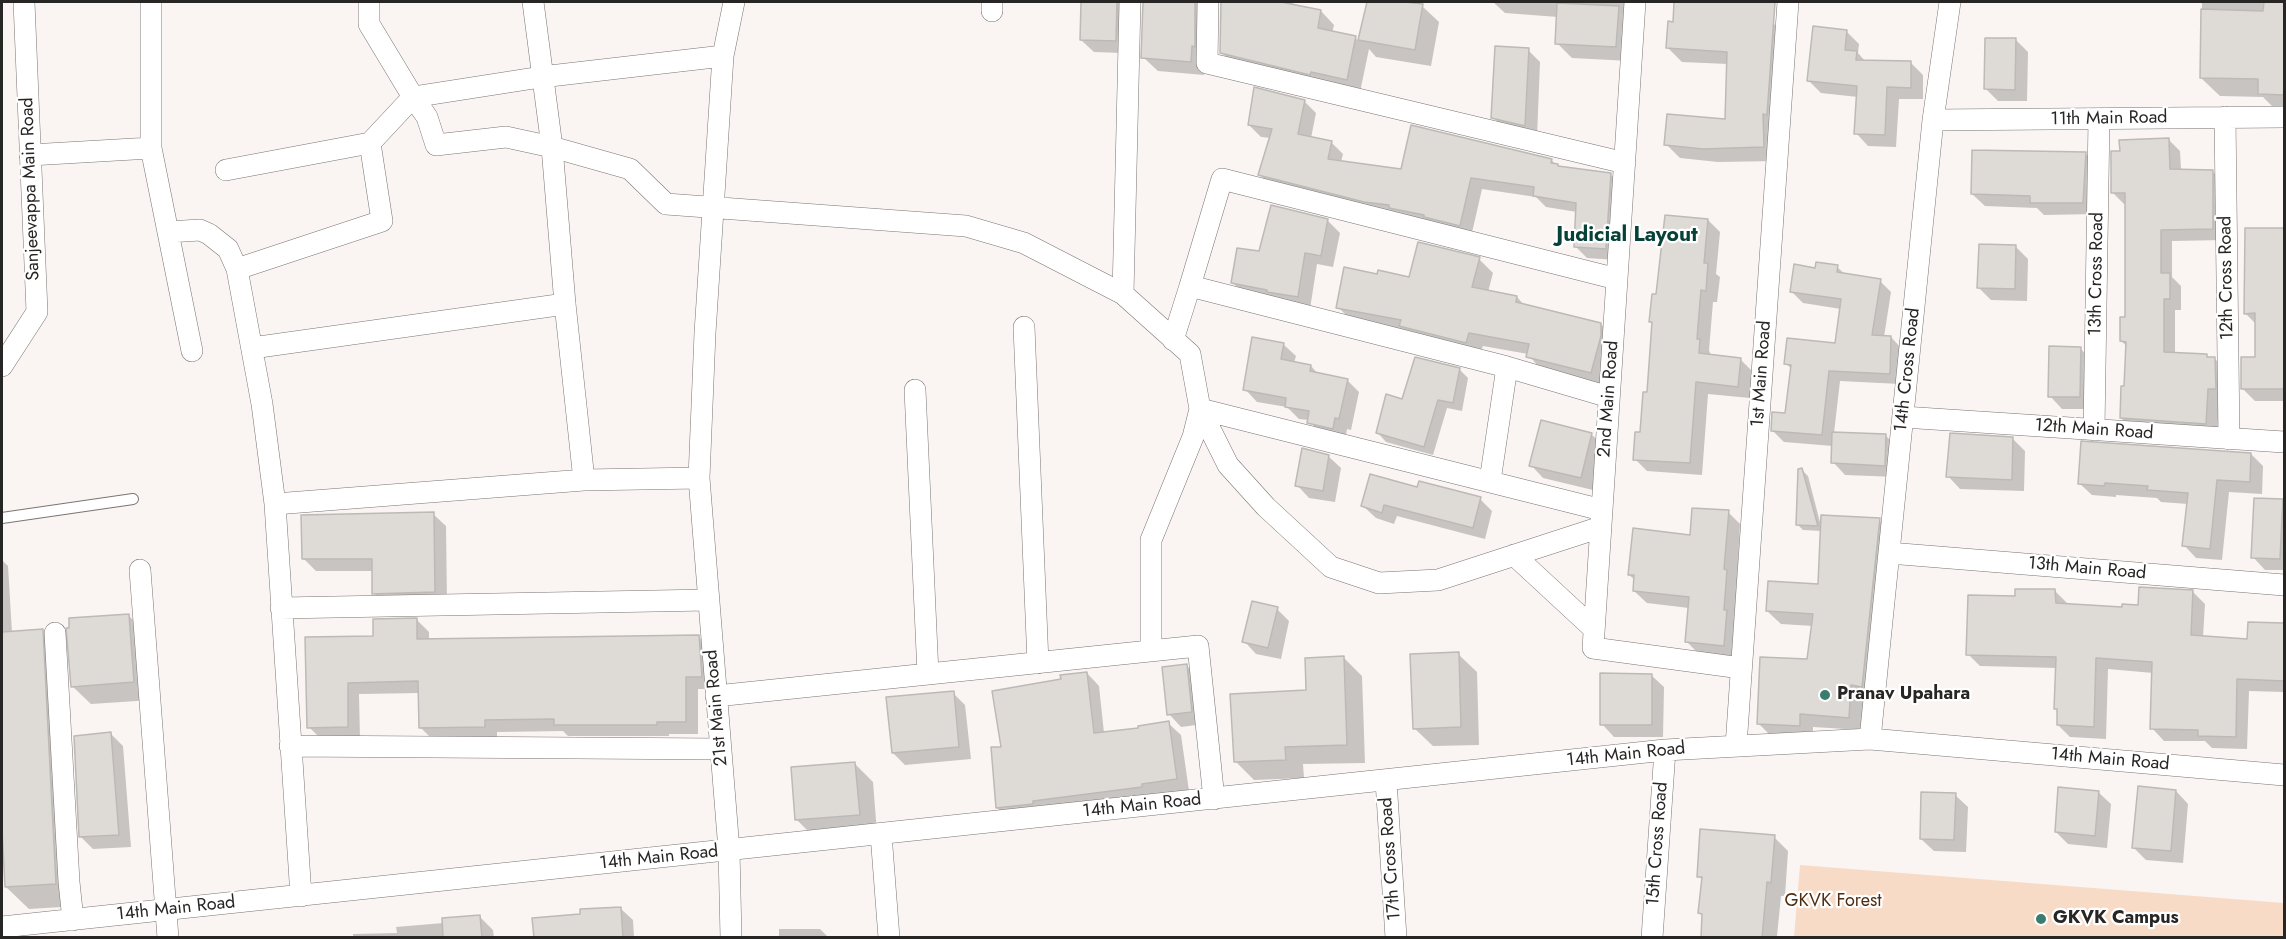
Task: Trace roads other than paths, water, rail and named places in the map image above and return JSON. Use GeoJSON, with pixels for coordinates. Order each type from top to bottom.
{"type":"FeatureCollection","features":[{"type":"Feature","properties":{"kind":"street","name":"Sanjeevappa Main Road"},"geometry":{"type":"LineString","coordinates":[[2,366],[37,312],[24,2]]}},
{"type":"Feature","properties":{"kind":"street"},"geometry":{"type":"LineString","coordinates":[[151,2],[151,148],[192,351]]}},
{"type":"Feature","properties":{"kind":"street"},"geometry":{"type":"LineString","coordinates":[[369,2],[369,24],[427,117],[436,145],[506,137],[552,147],[630,169],[666,204],[966,226],[1024,243],[1123,294],[1190,354],[1200,409],[1228,465],[1266,507],[1331,567],[1379,583],[1438,580],[1514,555],[1602,519]]}},
{"type":"Feature","properties":{"kind":"street"},"geometry":{"type":"LineString","coordinates":[[533,2],[541,77],[552,147],[565,304],[584,480]]}},
{"type":"Feature","properties":{"kind":"street","name":"21st Main Road"},"geometry":{"type":"LineString","coordinates":[[731,938],[729,850],[699,478],[705,333],[723,56],[734,2]]}},
{"type":"Feature","properties":{"kind":"street"},"geometry":{"type":"LineString","coordinates":[[1123,294],[1130,2]]}},
{"type":"Feature","properties":{"kind":"street"},"geometry":{"type":"LineString","coordinates":[[1208,2],[1207,63],[1625,164]]}},
{"type":"Feature","properties":{"kind":"street","name":"2nd Main Road"},"geometry":{"type":"LineString","coordinates":[[1635,2],[1593,648],[1741,668]]}},
{"type":"Feature","properties":{"kind":"street","name":"1st Main Road"},"geometry":{"type":"LineString","coordinates":[[1736,746],[1788,2]]}},
{"type":"Feature","properties":{"kind":"street","name":"14th Cross Road"},"geometry":{"type":"LineString","coordinates":[[1870,739],[1933,120],[1950,2]]}},
{"type":"Feature","properties":{"kind":"street"},"geometry":{"type":"LineString","coordinates":[[226,170],[370,143],[413,97],[541,77],[723,56]]}},
{"type":"Feature","properties":{"kind":"street","name":"12th Cross Road"},"geometry":{"type":"LineString","coordinates":[[2225,117],[2229,439]]}},
{"type":"Feature","properties":{"kind":"street","name":"11th Main Road"},"geometry":{"type":"LineString","coordinates":[[1933,120],[2284,117]]}},
{"type":"Feature","properties":{"kind":"street","name":"13th Cross Road"},"geometry":{"type":"LineString","coordinates":[[2094,430],[2099,119]]}},
{"type":"Feature","properties":{"kind":"street"},"geometry":{"type":"LineString","coordinates":[[237,269],[382,221],[370,143]]}},
{"type":"Feature","properties":{"kind":"street"},"geometry":{"type":"LineString","coordinates":[[30,155],[151,148]]}},
{"type":"Feature","properties":{"kind":"street"},"geometry":{"type":"LineString","coordinates":[[1173,340],[1222,179],[1617,279]]}},
{"type":"Feature","properties":{"kind":"street"},"geometry":{"type":"LineString","coordinates":[[168,232],[200,230],[209,234],[228,249],[237,269],[262,404],[274,504],[301,896]]}},
{"type":"Feature","properties":{"kind":"street"},"geometry":{"type":"LineString","coordinates":[[1190,286],[1507,367],[1609,397]]}},
{"type":"Feature","properties":{"kind":"street"},"geometry":{"type":"LineString","coordinates":[[252,348],[565,304]]}},
{"type":"Feature","properties":{"kind":"street"},"geometry":{"type":"LineString","coordinates":[[1024,327],[1038,663]]}},
{"type":"Feature","properties":{"kind":"street"},"geometry":{"type":"LineString","coordinates":[[1490,481],[1507,367]]}},
{"type":"Feature","properties":{"kind":"street"},"geometry":{"type":"LineString","coordinates":[[915,390],[928,674]]}},
{"type":"Feature","properties":{"kind":"street"},"geometry":{"type":"LineString","coordinates":[[1200,409],[1490,481],[1602,519]]}},
{"type":"Feature","properties":{"kind":"street"},"geometry":{"type":"LineString","coordinates":[[1151,651],[1151,540],[1193,437],[1200,409]]}},
{"type":"Feature","properties":{"kind":"street","name":"12th Main Road"},"geometry":{"type":"LineString","coordinates":[[1903,417],[2284,442]]}},
{"type":"Feature","properties":{"kind":"street"},"geometry":{"type":"LineString","coordinates":[[274,504],[584,480],[699,478]]}},
{"type":"Feature","properties":{"kind":"street","name":"13th Main Road"},"geometry":{"type":"LineString","coordinates":[[1889,553],[2284,585]]}},
{"type":"Feature","properties":{"kind":"street"},"geometry":{"type":"LineString","coordinates":[[1514,555],[1594,629]]}},
{"type":"Feature","properties":{"kind":"street"},"geometry":{"type":"LineString","coordinates":[[140,570],[168,938]]}},
{"type":"Feature","properties":{"kind":"street"},"geometry":{"type":"LineString","coordinates":[[281,608],[708,600]]}},
{"type":"Feature","properties":{"kind":"street"},"geometry":{"type":"LineString","coordinates":[[55,633],[69,882],[74,920]]}},
{"type":"Feature","properties":{"kind":"street"},"geometry":{"type":"LineString","coordinates":[[716,696],[1198,646],[1214,799]]}},
{"type":"Feature","properties":{"kind":"street","name":"14th Main Road"},"geometry":{"type":"LineString","coordinates":[[2,927],[41,930],[74,920],[1665,750],[1870,739],[2284,775]]}},
{"type":"Feature","properties":{"kind":"street"},"geometry":{"type":"LineString","coordinates":[[290,746],[720,749]]}},
{"type":"Feature","properties":{"kind":"street","name":"15th Cross Road"},"geometry":{"type":"LineString","coordinates":[[1652,938],[1665,750]]}},
{"type":"Feature","properties":{"kind":"street","name":"17th Cross Road"},"geometry":{"type":"LineString","coordinates":[[1386,780],[1396,938]]}},
{"type":"Feature","properties":{"kind":"street"},"geometry":{"type":"LineString","coordinates":[[881,834],[889,938]]}},
{"type":"Feature","properties":{"kind":"lane"},"geometry":{"type":"LineString","coordinates":[[2,518],[133,499]]}},
{"type":"Feature","properties":{"kind":"place","name":"Pranav Upahara"},"geometry":{"type":"Point","coordinates":[1825,695]}},
{"type":"Feature","properties":{"kind":"place","name":"GKVK Campus"},"geometry":{"type":"Point","coordinates":[2041,919]}},
{"type":"Feature","properties":{"kind":"district","name":"Judicial Layout"},"geometry":{"type":"Point","coordinates":[1627,236]}},
{"type":"Feature","properties":{"kind":"park label","name":"GKVK Forest"},"geometry":{"type":"Point","coordinates":[1833,902]}}]}
